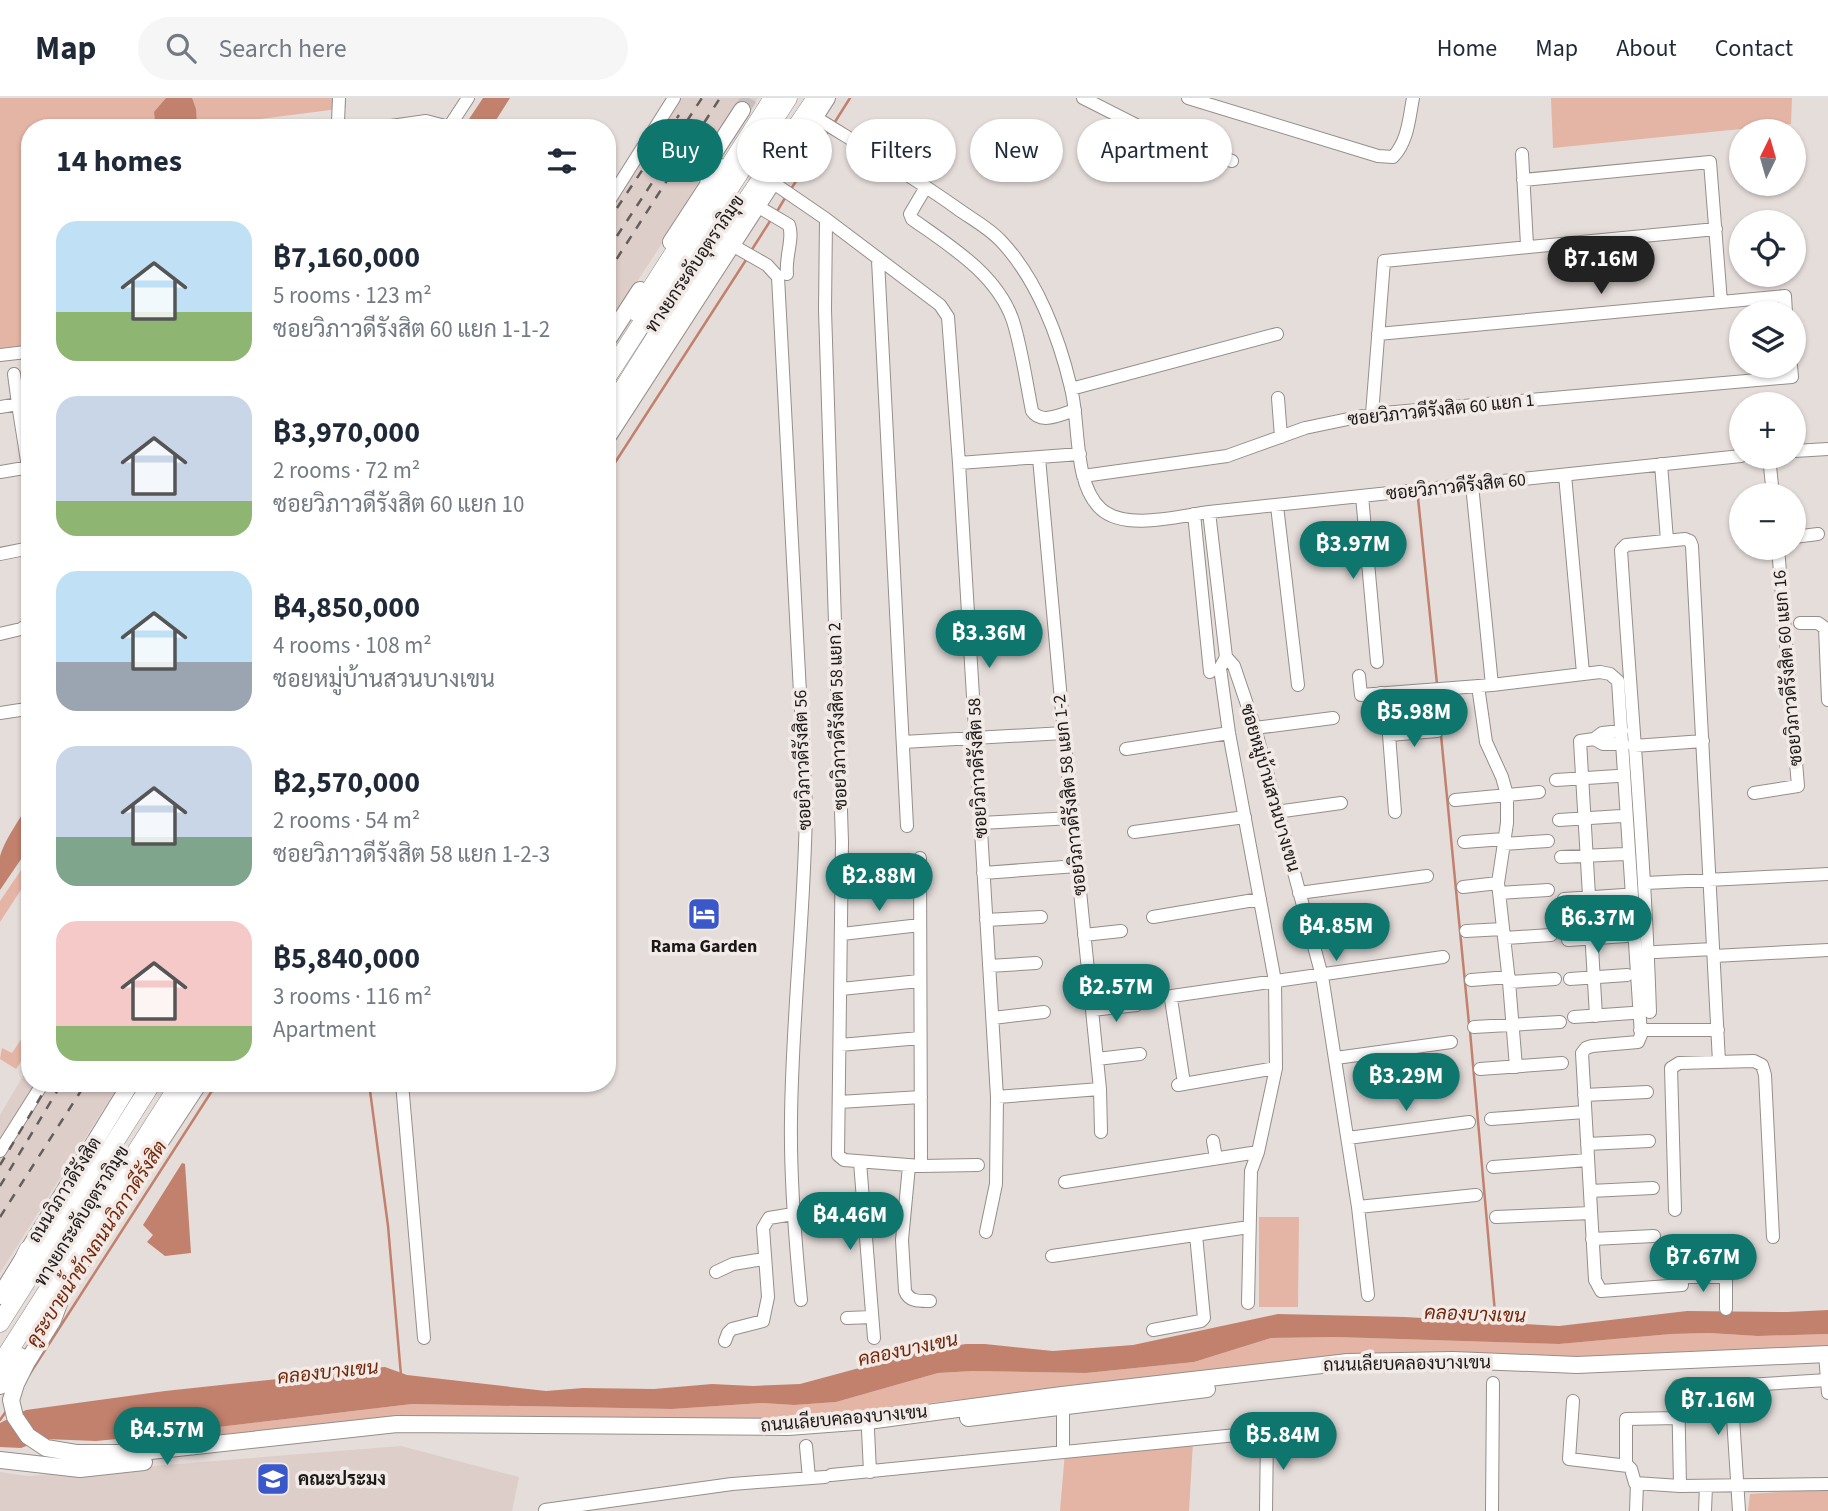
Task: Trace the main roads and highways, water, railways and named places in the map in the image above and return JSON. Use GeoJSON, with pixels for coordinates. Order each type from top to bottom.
{"type":"FeatureCollection","features":[{"type":"Feature","properties":{"kind":"highway"},"geometry":{"type":"LineString","coordinates":[[616,342],[773,98]]}},
{"type":"Feature","properties":{"kind":"highway","name":"ทางยกระดับอุตราภิมุข"},"geometry":{"type":"LineString","coordinates":[[616,363],[789,98]]}},
{"type":"Feature","properties":{"kind":"highway","name":"ทางยกระดับอุตราภิมุข"},"geometry":{"type":"LineString","coordinates":[[616,382],[806,98]]}},
{"type":"Feature","properties":{"kind":"highway"},"geometry":{"type":"LineString","coordinates":[[616,400],[677,303],[816,98]]}},
{"type":"Feature","properties":{"kind":"highway","name":"ถนนวิภาวดีรังสิต"},"geometry":{"type":"LineString","coordinates":[[0,1310],[137,1092]]}},
{"type":"Feature","properties":{"kind":"highway","name":"ทางยกระดับอุตราภิมุข"},"geometry":{"type":"LineString","coordinates":[[0,1323],[146,1092]]}},
{"type":"Feature","properties":{"kind":"highway","name":"ทางยกระดับอุตราภิมุข"},"geometry":{"type":"LineString","coordinates":[[0,1350],[160,1092]]}},
{"type":"Feature","properties":{"kind":"highway"},"geometry":{"type":"LineString","coordinates":[[0,1365],[174,1092]]}},
{"type":"Feature","properties":{"kind":"highway"},"geometry":{"type":"LineString","coordinates":[[31,1317],[93,1241]]}},
{"type":"Feature","properties":{"kind":"highway"},"geometry":{"type":"LineString","coordinates":[[0,1310],[28,1250]]}},
{"type":"Feature","properties":{"kind":"main road"},"geometry":{"type":"LineString","coordinates":[[752,119],[765,98]]}},
{"type":"Feature","properties":{"kind":"main road"},"geometry":{"type":"LineString","coordinates":[[616,426],[742,251],[767,212],[778,186],[826,123],[827,98]]}},
{"type":"Feature","properties":{"kind":"main road"},"geometry":{"type":"LineString","coordinates":[[707,185],[714,153],[745,104]]}},
{"type":"Feature","properties":{"kind":"main road"},"geometry":{"type":"LineString","coordinates":[[616,327],[737,142]]}},
{"type":"Feature","properties":{"kind":"main road","name":"ถนนวิภาวดีรังสิต"},"geometry":{"type":"LineString","coordinates":[[0,1296],[125,1092]]}},
{"type":"Feature","properties":{"kind":"main road"},"geometry":{"type":"LineString","coordinates":[[0,1386],[192,1092]]}},
{"type":"Feature","properties":{"kind":"main road","name":"ถนนเลียบคลองบางเขน"},"geometry":{"type":"LineString","coordinates":[[65,1287],[53,1320],[27,1362],[11,1400],[15,1418],[28,1436],[46,1448],[78,1461],[397,1424],[788,1427],[859,1422],[1398,1366],[1577,1376],[1827,1368]]}},
{"type":"Feature","properties":{"kind":"main road","name":"ถนนเลียบคลองบางเขน"},"geometry":{"type":"LineString","coordinates":[[0,1460],[78,1461],[398,1434],[789,1437],[868,1430],[1063,1401]]}},
{"type":"Feature","properties":{"kind":"water"},"geometry":{"type":"Polygon","coordinates":[[[166,98],[192,98],[197,119],[155,119],[154,112],[166,98]]]}},
{"type":"Feature","properties":{"kind":"water"},"geometry":{"type":"Polygon","coordinates":[[[483,98],[510,98],[497,119],[469,119],[483,98]]]}},
{"type":"Feature","properties":{"kind":"water"},"geometry":{"type":"Polygon","coordinates":[[[21,817],[21,859],[0,890],[0,857],[21,817]]]}},
{"type":"Feature","properties":{"kind":"water"},"geometry":{"type":"Polygon","coordinates":[[[182,1163],[185,1164],[191,1253],[165,1256],[147,1242],[153,1235],[143,1225],[182,1163]]]}},
{"type":"Feature","properties":{"kind":"water","name":"คลองบางเขน"},"geometry":{"type":"Polygon","coordinates":[[[1828,1310],[1828,1334],[1671,1334],[1559,1344],[1336,1337],[1271,1338],[1194,1362],[1086,1373],[938,1373],[836,1402],[794,1405],[762,1403],[672,1409],[412,1404],[127,1438],[96,1441],[45,1439],[21,1448],[0,1447],[0,1423],[26,1410],[165,1391],[316,1375],[323,1371],[385,1367],[407,1375],[546,1391],[583,1388],[654,1389],[712,1384],[753,1386],[800,1384],[926,1350],[966,1344],[1053,1351],[1133,1345],[1278,1314],[1405,1317],[1559,1326],[1687,1311],[1828,1310]]]}},
{"type":"Feature","properties":{"kind":"waterway","name":"คูระบายน้ำข้างถนนวิภาวดีรังสิต"},"geometry":{"type":"LineString","coordinates":[[833,125],[850,98]]}},
{"type":"Feature","properties":{"kind":"waterway","name":"คูระบายน้ำข้างถนนวิภาวดีรังสิต"},"geometry":{"type":"LineString","coordinates":[[791,189],[796,182]]}},
{"type":"Feature","properties":{"kind":"waterway","name":"คูระบายน้ำข้างถนนวิภาวดีรังสิต"},"geometry":{"type":"LineString","coordinates":[[776,213],[785,198]]}},
{"type":"Feature","properties":{"kind":"waterway","name":"คูระบายน้ำข้างถนนวิภาวดีรังสิต"},"geometry":{"type":"LineString","coordinates":[[751,251],[772,218]]}},
{"type":"Feature","properties":{"kind":"waterway","name":"คูระบายน้ำข้างถนนวิภาวดีรังสิต"},"geometry":{"type":"LineString","coordinates":[[616,461],[746,260]]}},
{"type":"Feature","properties":{"kind":"waterway"},"geometry":{"type":"LineString","coordinates":[[1418,498],[1437,684]]}},
{"type":"Feature","properties":{"kind":"waterway"},"geometry":{"type":"LineString","coordinates":[[1438,693],[1441,728]]}},
{"type":"Feature","properties":{"kind":"waterway"},"geometry":{"type":"LineString","coordinates":[[1441,735],[1469,1024]]}},
{"type":"Feature","properties":{"kind":"waterway","name":"คลองบางเขน"},"geometry":{"type":"LineString","coordinates":[[1470,1031],[1496,1324]]}},
{"type":"Feature","properties":{"kind":"waterway","name":"คูระบายน้ำข้างถนนวิภาวดีรังสิต"},"geometry":{"type":"LineString","coordinates":[[29,1375],[211,1092]]}},
{"type":"Feature","properties":{"kind":"waterway"},"geometry":{"type":"LineString","coordinates":[[370,1092],[388,1226],[401,1375]]}},
{"type":"Feature","properties":{"kind":"waterway","name":"คูระบายน้ำข้างถนนวิภาวดีรังสิต"},"geometry":{"type":"LineString","coordinates":[[0,1420],[7,1410]]}},
{"type":"Feature","properties":{"kind":"tunnel"},"geometry":{"type":"LineString","coordinates":[[742,110],[749,98]]}},
{"type":"Feature","properties":{"kind":"railway"},"geometry":{"type":"LineString","coordinates":[[688,119],[702,98]]}},
{"type":"Feature","properties":{"kind":"railway"},"geometry":{"type":"LineString","coordinates":[[616,260],[720,98]]}},
{"type":"Feature","properties":{"kind":"railway"},"geometry":{"type":"LineString","coordinates":[[616,210],[679,115]]}},
{"type":"Feature","properties":{"kind":"railway"},"geometry":{"type":"LineString","coordinates":[[616,237],[653,182]]}},
{"type":"Feature","properties":{"kind":"railway"},"geometry":{"type":"LineString","coordinates":[[0,1165],[44,1092]]}},
{"type":"Feature","properties":{"kind":"railway"},"geometry":{"type":"LineString","coordinates":[[0,1186],[57,1092]]}},
{"type":"Feature","properties":{"kind":"railway"},"geometry":{"type":"LineString","coordinates":[[0,1217],[80,1092]]}},
{"type":"Feature","properties":{"kind":"place","name":"Rama Garden"},"geometry":{"type":"Point","coordinates":[704,914]}},
{"type":"Feature","properties":{"kind":"place","name":"คณะประมง"},"geometry":{"type":"Point","coordinates":[273,1479]}}]}
